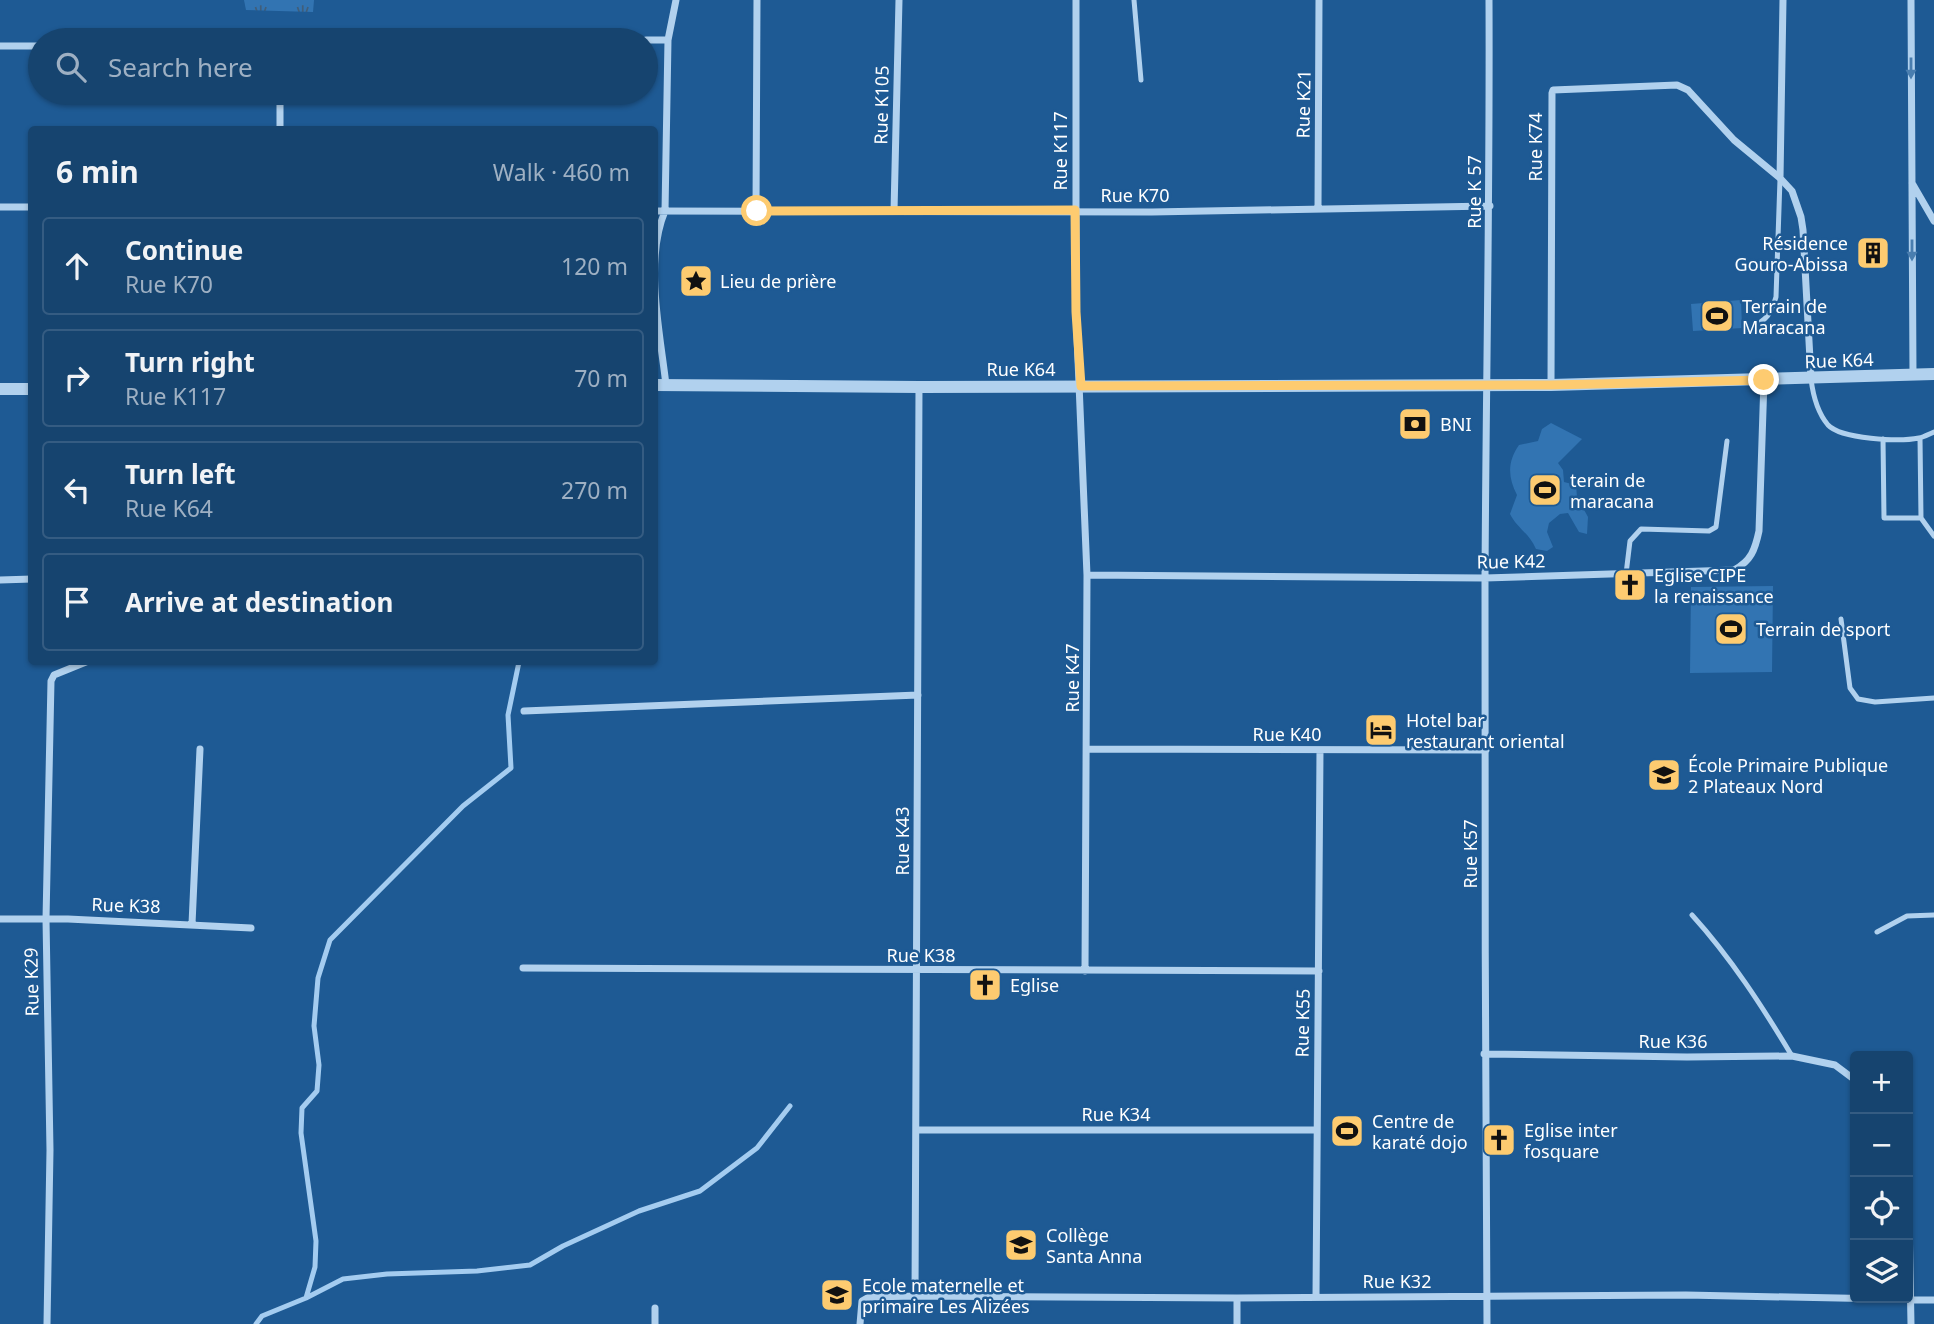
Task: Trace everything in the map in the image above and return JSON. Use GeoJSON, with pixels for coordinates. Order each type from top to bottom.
{"type":"FeatureCollection","features":[{"type":"Feature","properties":{"kind":"street"},"geometry":{"type":"LineString","coordinates":[[658,232],[664,211],[668,40],[676,0]]}},
{"type":"Feature","properties":{"kind":"street"},"geometry":{"type":"LineString","coordinates":[[757,0],[757,211]]}},
{"type":"Feature","properties":{"kind":"street","name":"Rue K105"},"geometry":{"type":"LineString","coordinates":[[894,211],[899,0]]}},
{"type":"Feature","properties":{"kind":"street","name":"Rue K117"},"geometry":{"type":"LineString","coordinates":[[1076,0],[1076,312],[1081,386]]}},
{"type":"Feature","properties":{"kind":"street","name":"Rue K21"},"geometry":{"type":"LineString","coordinates":[[1318,208],[1319,0]]}},
{"type":"Feature","properties":{"kind":"street","name":"Rue K 57"},"geometry":{"type":"LineString","coordinates":[[1488,384],[1489,0]]}},
{"type":"Feature","properties":{"kind":"street"},"geometry":{"type":"LineString","coordinates":[[1783,0],[1780,178],[1792,191],[1801,217],[1811,379]]}},
{"type":"Feature","properties":{"kind":"street"},"geometry":{"type":"LineString","coordinates":[[1911,0],[1913,374]]}},
{"type":"Feature","properties":{"kind":"street"},"geometry":{"type":"LineString","coordinates":[[658,40],[668,40]]}},
{"type":"Feature","properties":{"kind":"street"},"geometry":{"type":"LineString","coordinates":[[0,46],[28,46]]}},
{"type":"Feature","properties":{"kind":"street","name":"Rue K74"},"geometry":{"type":"LineString","coordinates":[[1551,385],[1553,90],[1612,86],[1682,87],[1698,100],[1734,140],[1780,178]]}},
{"type":"Feature","properties":{"kind":"street"},"geometry":{"type":"LineString","coordinates":[[280,105],[280,126]]}},
{"type":"Feature","properties":{"kind":"street"},"geometry":{"type":"LineString","coordinates":[[1912,182],[1934,221]]}},
{"type":"Feature","properties":{"kind":"street","name":"Rue K70"},"geometry":{"type":"LineString","coordinates":[[658,211],[1152,212],[1490,206]]}},
{"type":"Feature","properties":{"kind":"street"},"geometry":{"type":"LineString","coordinates":[[0,207],[28,207]]}},
{"type":"Feature","properties":{"kind":"street"},"geometry":{"type":"LineString","coordinates":[[658,320],[661,385]]}},
{"type":"Feature","properties":{"kind":"street","name":"Rue K64"},"geometry":{"type":"LineString","coordinates":[[661,385],[1551,385],[1934,374]]}},
{"type":"Feature","properties":{"kind":"street","name":"Rue K42"},"geometry":{"type":"LineString","coordinates":[[1087,575],[1485,578],[1734,570],[1747,563],[1755,550],[1759,531],[1764,380]]}},
{"type":"Feature","properties":{"kind":"street","name":"Rue K57"},"geometry":{"type":"LineString","coordinates":[[1487,1324],[1484,1054],[1488,384]]}},
{"type":"Feature","properties":{"kind":"street","name":"Rue K47"},"geometry":{"type":"LineString","coordinates":[[1081,386],[1087,575],[1085,971]]}},
{"type":"Feature","properties":{"kind":"street","name":"Rue K43"},"geometry":{"type":"LineString","coordinates":[[915,1296],[919,387]]}},
{"type":"Feature","properties":{"kind":"street"},"geometry":{"type":"LineString","coordinates":[[0,388],[28,388]]}},
{"type":"Feature","properties":{"kind":"street"},"geometry":{"type":"LineString","coordinates":[[0,580],[28,579]]}},
{"type":"Feature","properties":{"kind":"street","name":"Rue K29"},"geometry":{"type":"LineString","coordinates":[[47,1324],[50,1150],[46,919],[51,681],[54,675],[79,665]]}},
{"type":"Feature","properties":{"kind":"street"},"geometry":{"type":"LineString","coordinates":[[524,711],[918,695]]}},
{"type":"Feature","properties":{"kind":"street"},"geometry":{"type":"LineString","coordinates":[[192,924],[200,749]]}},
{"type":"Feature","properties":{"kind":"street","name":"Rue K40"},"geometry":{"type":"LineString","coordinates":[[1087,749],[1486,750]]}},
{"type":"Feature","properties":{"kind":"street","name":"Rue K55"},"geometry":{"type":"LineString","coordinates":[[1316,1297],[1320,750]]}},
{"type":"Feature","properties":{"kind":"street","name":"Rue K38"},"geometry":{"type":"LineString","coordinates":[[0,919],[251,928]]}},
{"type":"Feature","properties":{"kind":"street","name":"Rue K38"},"geometry":{"type":"LineString","coordinates":[[523,968],[1319,971]]}},
{"type":"Feature","properties":{"kind":"street","name":"Rue K36"},"geometry":{"type":"LineString","coordinates":[[1484,1054],[1792,1056],[1835,1065],[1850,1076]]}},
{"type":"Feature","properties":{"kind":"street","name":"Rue K34"},"geometry":{"type":"LineString","coordinates":[[916,1130],[1316,1130]]}},
{"type":"Feature","properties":{"kind":"street"},"geometry":{"type":"LineString","coordinates":[[1908,1177],[1910,1240]]}},
{"type":"Feature","properties":{"kind":"street","name":"Rue K32"},"geometry":{"type":"LineString","coordinates":[[860,1324],[862,1301],[869,1297],[1686,1295],[1850,1299]]}},
{"type":"Feature","properties":{"kind":"street"},"geometry":{"type":"LineString","coordinates":[[1237,1298],[1237,1324]]}},
{"type":"Feature","properties":{"kind":"street","name":"Rue K32"},"geometry":{"type":"LineString","coordinates":[[1913,1300],[1934,1300]]}},
{"type":"Feature","properties":{"kind":"street"},"geometry":{"type":"LineString","coordinates":[[1911,1303],[1911,1324]]}},
{"type":"Feature","properties":{"kind":"street"},"geometry":{"type":"LineString","coordinates":[[655,1308],[655,1324]]}},
{"type":"Feature","properties":{"kind":"lane"},"geometry":{"type":"LineString","coordinates":[[1134,0],[1141,80]]}},
{"type":"Feature","properties":{"kind":"lane"},"geometry":{"type":"LineString","coordinates":[[1750,328],[1765,321],[1772,314],[1776,297],[1780,178]]}},
{"type":"Feature","properties":{"kind":"lane"},"geometry":{"type":"LineString","coordinates":[[1811,379],[1814,400],[1827,424],[1838,433],[1883,439],[1920,438],[1934,432]]}},
{"type":"Feature","properties":{"kind":"lane"},"geometry":{"type":"LineString","coordinates":[[1920,438],[1921,518],[1934,536]]}},
{"type":"Feature","properties":{"kind":"lane"},"geometry":{"type":"LineString","coordinates":[[1883,439],[1884,517],[1921,518]]}},
{"type":"Feature","properties":{"kind":"lane"},"geometry":{"type":"LineString","coordinates":[[1626,574],[1630,541],[1641,529],[1709,531],[1716,527],[1727,441]]}},
{"type":"Feature","properties":{"kind":"lane"},"geometry":{"type":"LineString","coordinates":[[1841,619],[1850,688],[1858,699],[1875,702],[1934,698]]}},
{"type":"Feature","properties":{"kind":"lane"},"geometry":{"type":"LineString","coordinates":[[1692,915],[1721,947],[1792,1056]]}},
{"type":"Feature","properties":{"kind":"lane"},"geometry":{"type":"LineString","coordinates":[[1877,932],[1908,916],[1934,915]]}},
{"type":"Feature","properties":{"kind":"green space"},"geometry":{"type":"Polygon","coordinates":[[[244,0],[314,0],[313,12],[246,10],[244,0]]]}},
{"type":"Feature","properties":{"kind":"green space","name":"Terrain de Maracana"},"geometry":{"type":"Polygon","coordinates":[[[1741,300],[1742,328],[1693,331],[1691,304],[1741,300]]]}},
{"type":"Feature","properties":{"kind":"green space","name":"terain de maracana"},"geometry":{"type":"Polygon","coordinates":[[[1551,423],[1582,439],[1558,463],[1563,470],[1564,482],[1576,485],[1577,497],[1588,517],[1587,534],[1579,532],[1568,513],[1560,514],[1549,523],[1547,532],[1553,547],[1547,551],[1536,549],[1510,514],[1517,495],[1510,470],[1512,458],[1519,445],[1538,441],[1542,429],[1551,423]]]}},
{"type":"Feature","properties":{"kind":"green space","name":"Terrain de sport"},"geometry":{"type":"Polygon","coordinates":[[[1773,586],[1772,672],[1690,673],[1691,587],[1773,586]]]}},
{"type":"Feature","properties":{"kind":"waterway"},"geometry":{"type":"LineString","coordinates":[[256,1324],[262,1316],[306,1298],[315,1267],[316,1241],[301,1133],[302,1108],[317,1091],[319,1065],[314,1026],[318,978],[330,940],[463,806],[511,768],[508,715],[518,665]]}},
{"type":"Feature","properties":{"kind":"waterway"},"geometry":{"type":"LineString","coordinates":[[306,1298],[343,1279],[530,1265],[563,1246],[639,1211],[700,1191],[757,1148],[790,1106]]}},
{"type":"Feature","properties":{"kind":"place","name":"Résidence Gouro-Abissa"},"geometry":{"type":"Point","coordinates":[1873,253]}},
{"type":"Feature","properties":{"kind":"place","name":"Lieu de prière"},"geometry":{"type":"Point","coordinates":[696,281]}},
{"type":"Feature","properties":{"kind":"place","name":"Terrain de Maracana"},"geometry":{"type":"Point","coordinates":[1717,316]}},
{"type":"Feature","properties":{"kind":"place","name":"BNI"},"geometry":{"type":"Point","coordinates":[1415,424]}},
{"type":"Feature","properties":{"kind":"place","name":"terain de maracana"},"geometry":{"type":"Point","coordinates":[1545,490]}},
{"type":"Feature","properties":{"kind":"place","name":"Eglise CIPE la renaissance"},"geometry":{"type":"Point","coordinates":[1630,585]}},
{"type":"Feature","properties":{"kind":"place","name":"Terrain de sport"},"geometry":{"type":"Point","coordinates":[1731,629]}},
{"type":"Feature","properties":{"kind":"place","name":"Hotel bar restaurant oriental"},"geometry":{"type":"Point","coordinates":[1381,730]}},
{"type":"Feature","properties":{"kind":"place","name":"École Primaire Publique 2 Plateaux Nord"},"geometry":{"type":"Point","coordinates":[1664,775]}},
{"type":"Feature","properties":{"kind":"place","name":"Eglise"},"geometry":{"type":"Point","coordinates":[985,985]}},
{"type":"Feature","properties":{"kind":"place","name":"Centre de karaté dojo"},"geometry":{"type":"Point","coordinates":[1347,1131]}},
{"type":"Feature","properties":{"kind":"place","name":"Eglise inter fosquare"},"geometry":{"type":"Point","coordinates":[1499,1140]}},
{"type":"Feature","properties":{"kind":"place","name":"Collège Santa Anna"},"geometry":{"type":"Point","coordinates":[1021,1245]}},
{"type":"Feature","properties":{"kind":"place","name":"Ecole maternelle et primaire Les Alizées"},"geometry":{"type":"Point","coordinates":[837,1295]}},
{"type":"Feature","properties":{"kind":"route"},"geometry":{"type":"LineString","coordinates":[[757,211],[1075,210],[1076,312],[1081,386],[1551,385],[1764,380]]}}]}
